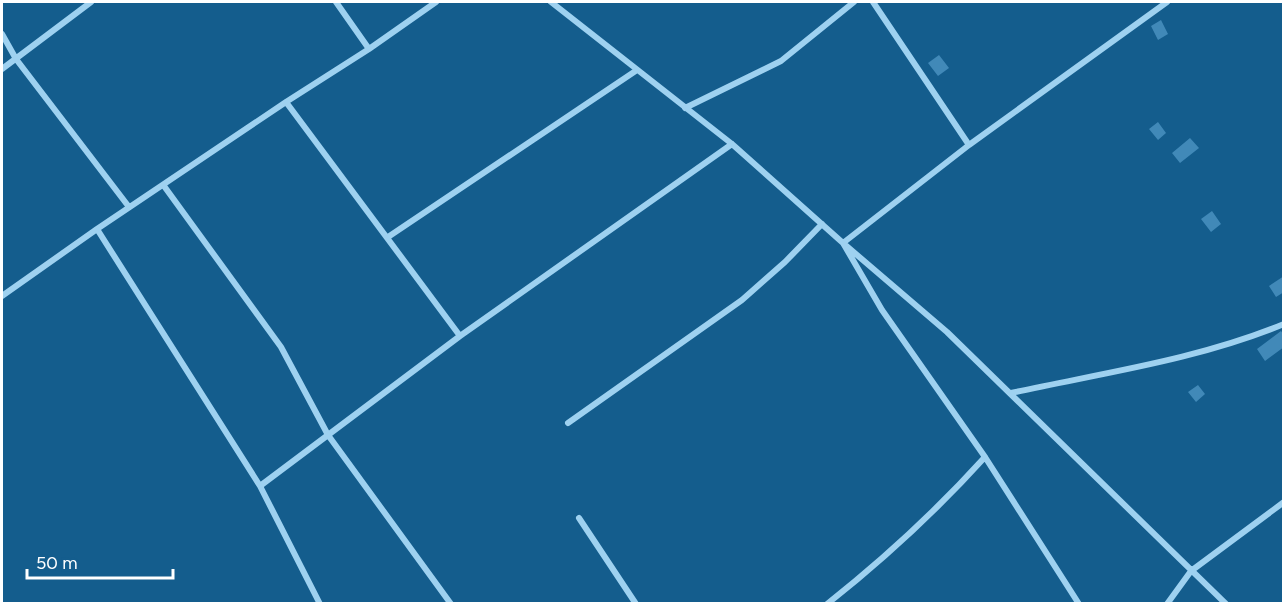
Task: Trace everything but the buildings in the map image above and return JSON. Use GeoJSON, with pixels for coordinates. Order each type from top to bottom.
{"type":"FeatureCollection","features":[{"type":"Feature","properties":{"kind":"street"},"geometry":{"type":"LineString","coordinates":[[2,69],[91,2]]}},
{"type":"Feature","properties":{"kind":"street"},"geometry":{"type":"LineString","coordinates":[[336,2],[369,49]]}},
{"type":"Feature","properties":{"kind":"street"},"geometry":{"type":"LineString","coordinates":[[2,296],[129,207],[164,186],[436,2]]}},
{"type":"Feature","properties":{"kind":"street"},"geometry":{"type":"LineString","coordinates":[[551,2],[732,144],[947,332],[1226,603]]}},
{"type":"Feature","properties":{"kind":"street"},"geometry":{"type":"LineString","coordinates":[[685,108],[781,61],[854,2]]}},
{"type":"Feature","properties":{"kind":"street"},"geometry":{"type":"LineString","coordinates":[[873,2],[969,145]]}},
{"type":"Feature","properties":{"kind":"street"},"geometry":{"type":"LineString","coordinates":[[843,243],[969,145],[1167,2]]}},
{"type":"Feature","properties":{"kind":"street"},"geometry":{"type":"LineString","coordinates":[[2,34],[16,58],[129,207]]}},
{"type":"Feature","properties":{"kind":"street"},"geometry":{"type":"LineString","coordinates":[[388,237],[637,70]]}},
{"type":"Feature","properties":{"kind":"street"},"geometry":{"type":"LineString","coordinates":[[286,102],[460,336]]}},
{"type":"Feature","properties":{"kind":"street"},"geometry":{"type":"LineString","coordinates":[[260,486],[460,336],[732,144]]}},
{"type":"Feature","properties":{"kind":"street"},"geometry":{"type":"LineString","coordinates":[[164,186],[281,347],[328,435],[451,603]]}},
{"type":"Feature","properties":{"kind":"street"},"geometry":{"type":"LineString","coordinates":[[568,423],[742,300],[785,262],[822,224]]}},
{"type":"Feature","properties":{"kind":"street"},"geometry":{"type":"LineString","coordinates":[[97,229],[260,486],[320,603]]}},
{"type":"Feature","properties":{"kind":"street"},"geometry":{"type":"LineString","coordinates":[[843,243],[909,349],[986,457],[1079,603]]}},
{"type":"Feature","properties":{"kind":"street"},"geometry":{"type":"LineString","coordinates":[[1011,393],[1243,341],[1284,324]]}},
{"type":"Feature","properties":{"kind":"street"},"geometry":{"type":"LineString","coordinates":[[827,603],[870,571],[948,498],[986,457]]}},
{"type":"Feature","properties":{"kind":"street"},"geometry":{"type":"LineString","coordinates":[[1167,603],[1191,571],[1284,502]]}},
{"type":"Feature","properties":{"kind":"street"},"geometry":{"type":"LineString","coordinates":[[579,518],[636,603]]}}]}
